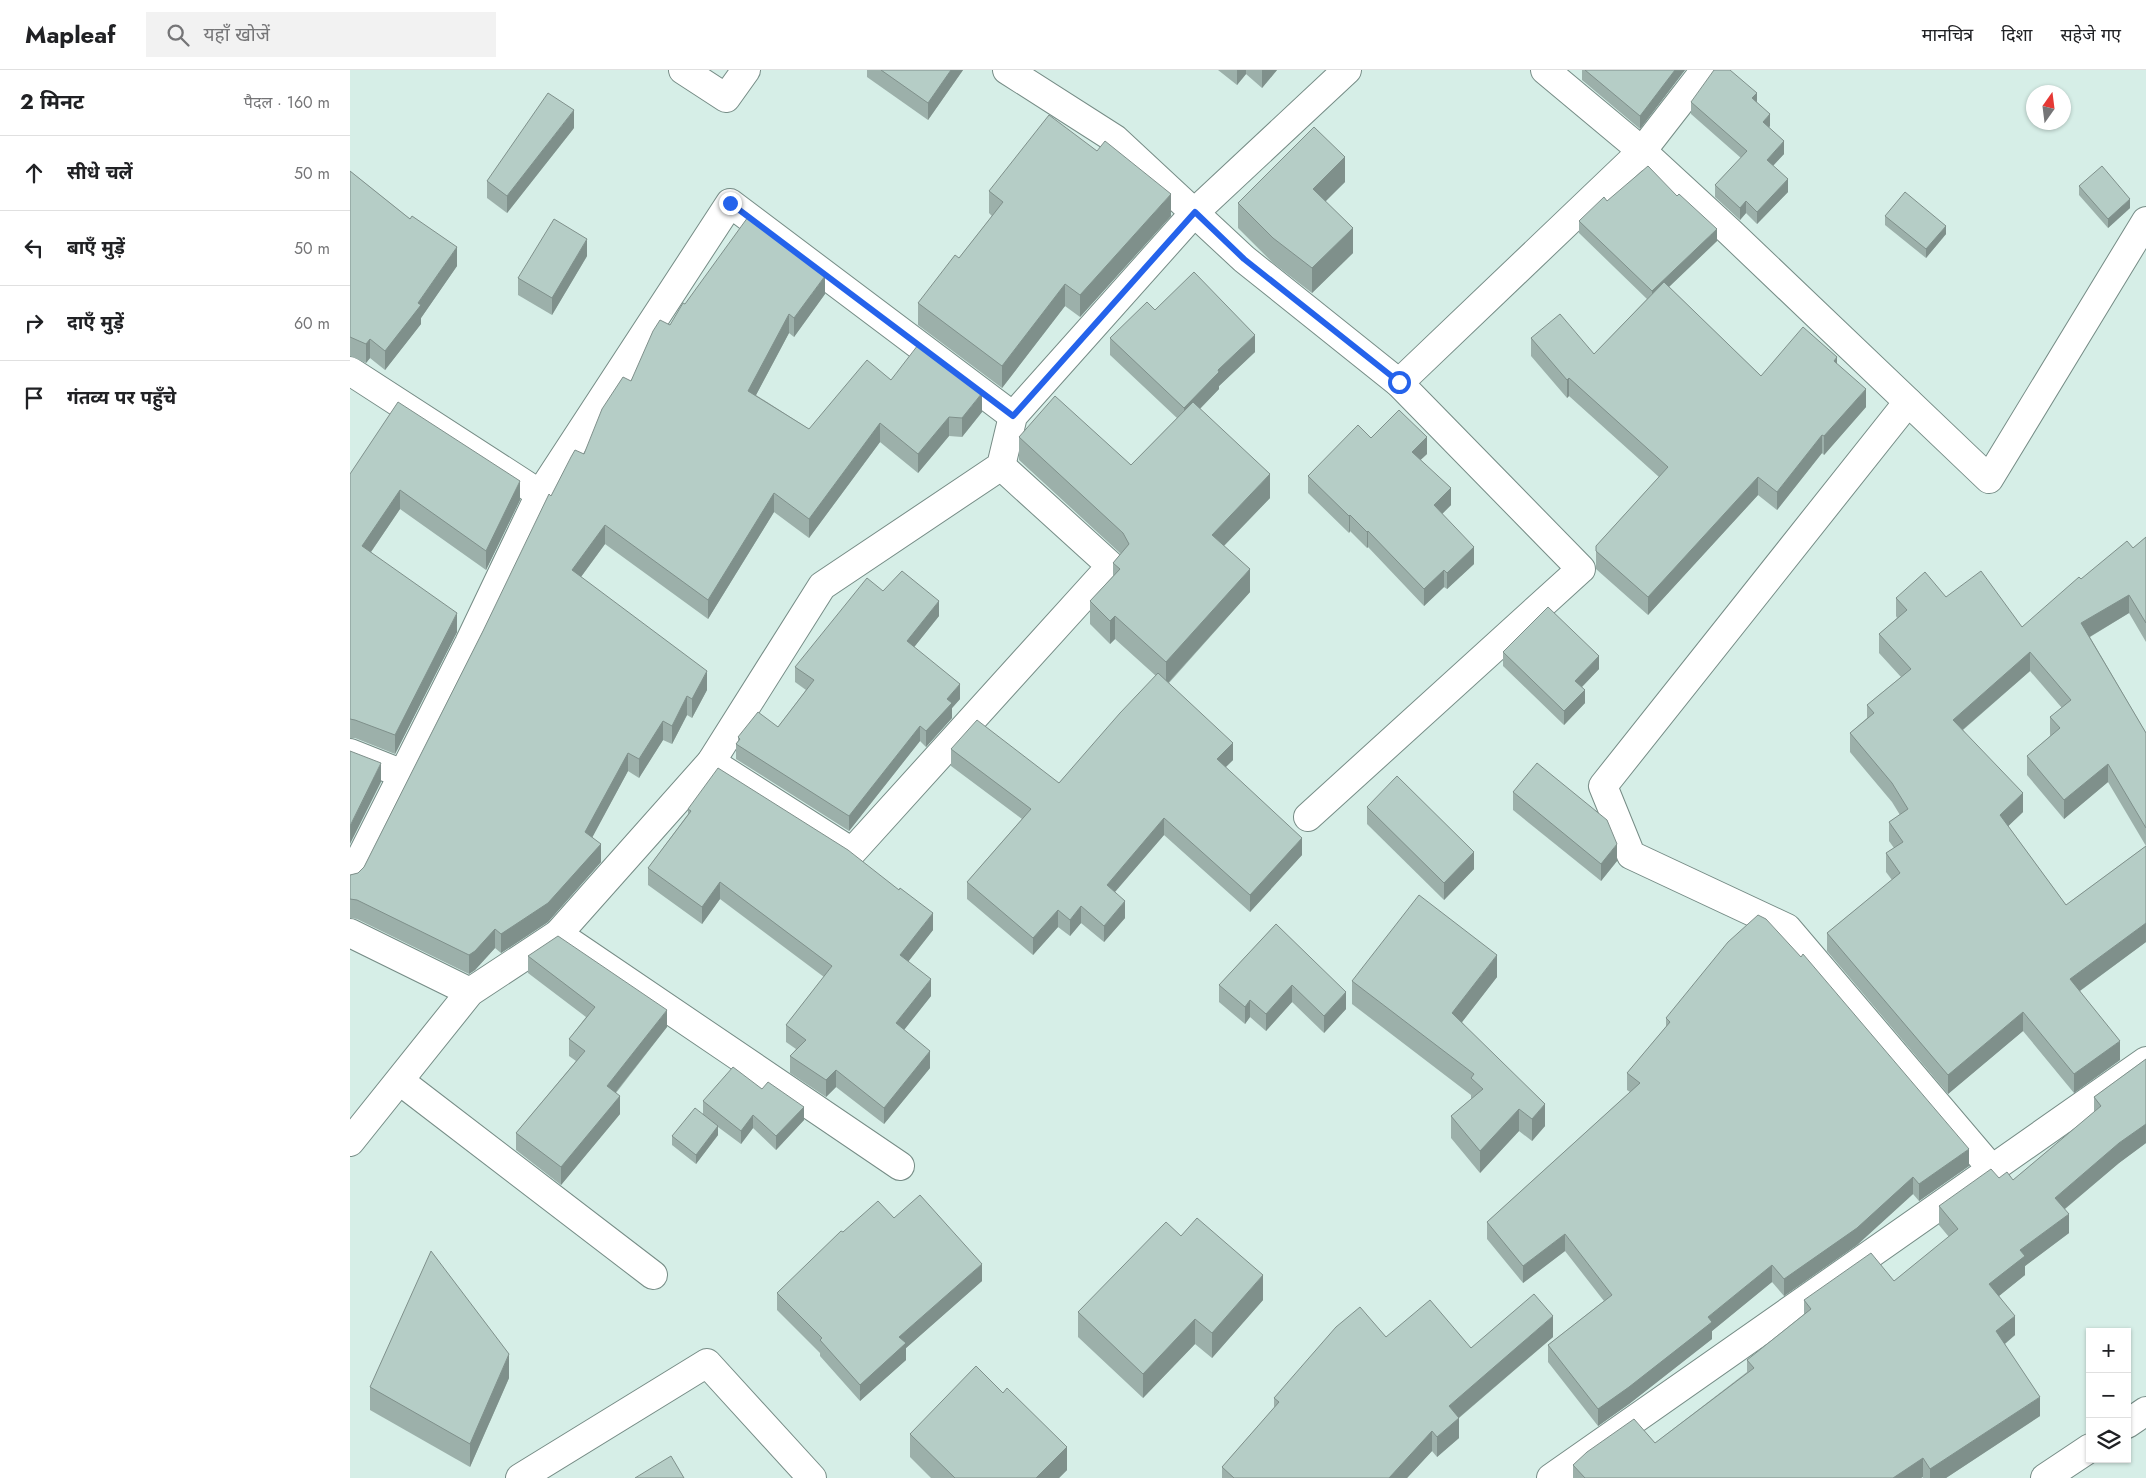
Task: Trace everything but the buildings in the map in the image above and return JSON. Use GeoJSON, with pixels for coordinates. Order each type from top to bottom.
{"type":"FeatureCollection","features":[{"type":"Feature","properties":{"kind":"street"},"geometry":{"type":"LineString","coordinates":[[683,70],[726,98],[746,70]]}},
{"type":"Feature","properties":{"kind":"street"},"geometry":{"type":"LineString","coordinates":[[1007,70],[1116,139],[1244,259],[1399,382],[1581,569],[1308,817]]}},
{"type":"Feature","properties":{"kind":"street"},"geometry":{"type":"LineString","coordinates":[[350,1142],[470,992],[558,934],[711,762],[822,586],[1001,466],[1013,416],[1195,212],[1347,70]]}},
{"type":"Feature","properties":{"kind":"street"},"geometry":{"type":"LineString","coordinates":[[1545,70],[1642,151],[1730,232],[1989,479],[2146,220]]}},
{"type":"Feature","properties":{"kind":"street"},"geometry":{"type":"LineString","coordinates":[[1399,382],[1642,151],[1705,70]]}},
{"type":"Feature","properties":{"kind":"street"},"geometry":{"type":"LineString","coordinates":[[350,879],[469,643],[540,494],[730,203],[1013,416]]}},
{"type":"Feature","properties":{"kind":"street"},"geometry":{"type":"LineString","coordinates":[[350,371],[540,494]]}},
{"type":"Feature","properties":{"kind":"street"},"geometry":{"type":"LineString","coordinates":[[1908,402],[1603,786],[1631,855],[1788,928],[1992,1168]]}},
{"type":"Feature","properties":{"kind":"street"},"geometry":{"type":"LineString","coordinates":[[711,762],[852,852],[1111,566],[1001,466]]}},
{"type":"Feature","properties":{"kind":"street"},"geometry":{"type":"LineString","coordinates":[[350,753],[403,774]]}},
{"type":"Feature","properties":{"kind":"street"},"geometry":{"type":"LineString","coordinates":[[350,933],[470,992]]}},
{"type":"Feature","properties":{"kind":"street"},"geometry":{"type":"LineString","coordinates":[[558,934],[900,1166]]}},
{"type":"Feature","properties":{"kind":"street"},"geometry":{"type":"LineString","coordinates":[[1551,1478],[2146,1061]]}},
{"type":"Feature","properties":{"kind":"street"},"geometry":{"type":"LineString","coordinates":[[400,1081],[653,1275]]}},
{"type":"Feature","properties":{"kind":"street"},"geometry":{"type":"LineString","coordinates":[[520,1478],[706,1363],[812,1478]]}},
{"type":"Feature","properties":{"kind":"street"},"geometry":{"type":"LineString","coordinates":[[2131,1421],[2146,1412]]}},
{"type":"Feature","properties":{"kind":"street"},"geometry":{"type":"LineString","coordinates":[[2045,1478],[2086,1451]]}},
{"type":"Feature","properties":{"kind":"route"},"geometry":{"type":"LineString","coordinates":[[730,203],[1013,416],[1195,212],[1244,259],[1399,382]]}}]}
